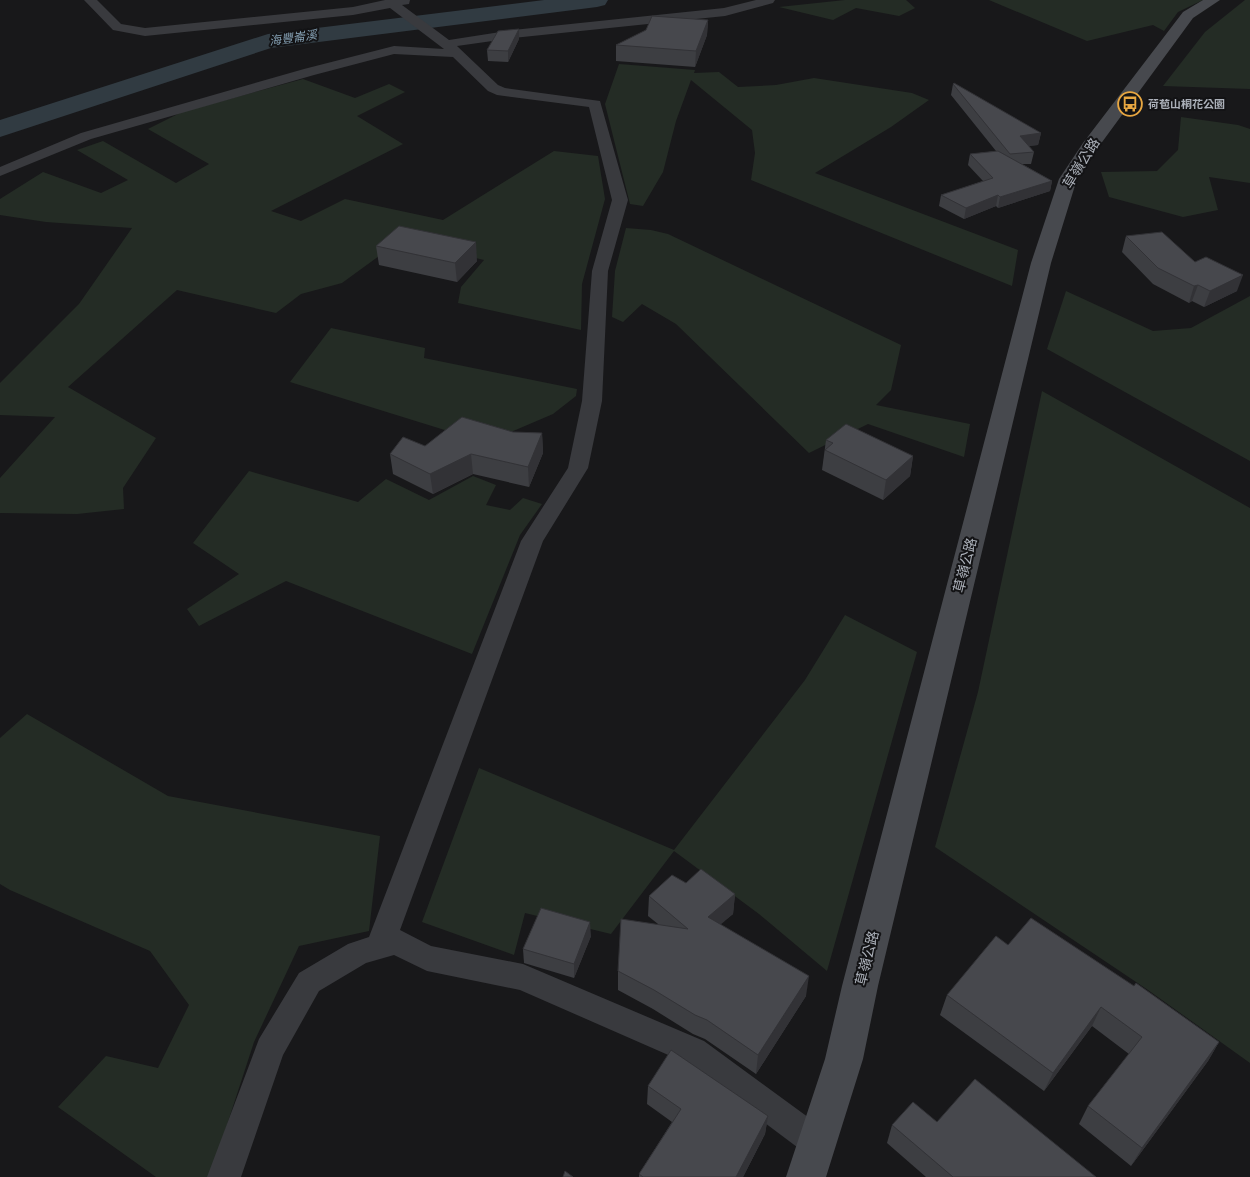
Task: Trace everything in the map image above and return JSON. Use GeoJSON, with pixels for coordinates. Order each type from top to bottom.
{"type":"FeatureCollection","features":[{"type":"Feature","properties":{"kind":"main road","name":"草嶺公路"},"geometry":{"type":"LineString","coordinates":[[806,1177],[844,1059],[865,967],[1036,282],[1061,196],[1068,178],[1089,147],[1188,15],[1213,0]]}},
{"type":"Feature","properties":{"kind":"street"},"geometry":{"type":"LineString","coordinates":[[90,0],[117,27],[145,32],[353,11],[390,2],[410,0]]}},
{"type":"Feature","properties":{"kind":"street"},"geometry":{"type":"LineString","coordinates":[[0,172],[86,136],[319,69],[394,50],[453,48],[514,34],[724,12],[769,0]]}},
{"type":"Feature","properties":{"kind":"street"},"geometry":{"type":"LineString","coordinates":[[390,2],[453,48],[493,88],[502,92],[595,104],[620,200],[600,271],[592,400],[578,468],[532,541],[383,936],[426,958],[523,977],[692,1051],[816,1142]]}},
{"type":"Feature","properties":{"kind":"street"},"geometry":{"type":"LineString","coordinates":[[224,1177],[270,1049],[310,982],[358,953],[396,942]]}},
{"type":"Feature","properties":{"kind":"shaded area"},"geometry":{"type":"Polygon","coordinates":[[[845,0],[906,0],[915,8],[899,16],[856,8],[833,20],[779,7],[845,0]]]}},
{"type":"Feature","properties":{"kind":"shaded area"},"geometry":{"type":"Polygon","coordinates":[[[989,0],[1203,0],[1178,12],[1164,31],[1153,25],[1087,41],[989,0]]]}},
{"type":"Feature","properties":{"kind":"shaded area"},"geometry":{"type":"Polygon","coordinates":[[[1245,0],[1250,0],[1250,89],[1163,86],[1205,32],[1245,0]]]}},
{"type":"Feature","properties":{"kind":"shaded area"},"geometry":{"type":"Polygon","coordinates":[[[619,64],[695,70],[694,73],[719,72],[738,87],[776,85],[814,78],[912,93],[929,100],[891,127],[815,173],[1018,250],[1012,286],[751,180],[755,153],[752,130],[691,80],[676,121],[663,172],[643,206],[630,204],[605,104],[619,64]]]}},
{"type":"Feature","properties":{"kind":"shaded area"},"geometry":{"type":"Polygon","coordinates":[[[303,79],[355,98],[389,84],[405,92],[357,116],[403,144],[271,211],[301,221],[345,199],[443,220],[554,151],[598,156],[605,199],[582,284],[581,330],[458,303],[461,287],[484,260],[401,240],[342,283],[301,294],[276,313],[177,290],[68,387],[156,438],[123,488],[124,509],[77,514],[0,513],[0,478],[55,417],[0,415],[0,383],[79,304],[132,228],[46,222],[0,215],[0,199],[43,172],[101,193],[128,180],[77,150],[103,141],[176,183],[209,164],[148,129],[182,112],[303,79]]]}},
{"type":"Feature","properties":{"kind":"shaded area"},"geometry":{"type":"Polygon","coordinates":[[[1181,117],[1238,125],[1250,129],[1250,183],[1209,177],[1218,210],[1183,217],[1109,197],[1101,172],[1157,171],[1178,150],[1181,117]]]}},
{"type":"Feature","properties":{"kind":"shaded area"},"geometry":{"type":"Polygon","coordinates":[[[626,228],[651,230],[668,234],[901,345],[891,390],[876,405],[970,424],[964,457],[868,424],[809,453],[676,324],[642,304],[623,322],[612,317],[615,271],[626,228]]]}},
{"type":"Feature","properties":{"kind":"shaded area"},"geometry":{"type":"Polygon","coordinates":[[[1066,291],[1153,331],[1191,328],[1250,296],[1250,461],[1047,349],[1066,291]]]}},
{"type":"Feature","properties":{"kind":"shaded area"},"geometry":{"type":"Polygon","coordinates":[[[331,328],[425,348],[424,358],[577,389],[576,396],[553,414],[492,440],[464,436],[290,382],[331,328]]]}},
{"type":"Feature","properties":{"kind":"shaded area"},"geometry":{"type":"Polygon","coordinates":[[[1042,391],[1250,508],[1250,1063],[1148,990],[935,847],[978,692],[1042,391]]]}},
{"type":"Feature","properties":{"kind":"shaded area"},"geometry":{"type":"Polygon","coordinates":[[[249,471],[358,502],[386,479],[429,500],[473,476],[496,485],[486,505],[510,510],[523,498],[542,504],[520,535],[472,654],[286,581],[199,626],[187,609],[239,574],[193,543],[249,471]]]}},
{"type":"Feature","properties":{"kind":"shaded area"},"geometry":{"type":"Polygon","coordinates":[[[845,615],[917,652],[827,971],[759,914],[674,851],[611,934],[525,913],[514,955],[422,922],[479,768],[674,850],[805,680],[845,615]]]}},
{"type":"Feature","properties":{"kind":"shaded area"},"geometry":{"type":"Polygon","coordinates":[[[27,714],[168,796],[380,836],[369,931],[299,946],[254,1042],[210,1177],[156,1177],[58,1107],[106,1056],[158,1068],[189,1005],[150,951],[0,884],[0,738],[27,714]]]}},
{"type":"Feature","properties":{"kind":"building"},"geometry":{"type":"Polygon","coordinates":[[[652,16],[708,20],[696,51],[616,45],[646,30],[652,16]]]}},
{"type":"Feature","properties":{"kind":"building"},"geometry":{"type":"Polygon","coordinates":[[[519,29],[508,51],[487,50],[498,31],[519,29]]]}},
{"type":"Feature","properties":{"kind":"building"},"geometry":{"type":"Polygon","coordinates":[[[954,83],[1041,133],[1020,136],[1034,152],[1010,154],[954,83]]]}},
{"type":"Feature","properties":{"kind":"building"},"geometry":{"type":"Polygon","coordinates":[[[998,151],[1052,181],[1000,197],[998,195],[966,208],[941,195],[993,178],[970,154],[998,151]]]}},
{"type":"Feature","properties":{"kind":"building"},"geometry":{"type":"Polygon","coordinates":[[[399,226],[476,242],[455,263],[376,246],[399,226]]]}},
{"type":"Feature","properties":{"kind":"building"},"geometry":{"type":"Polygon","coordinates":[[[1162,232],[1195,262],[1206,257],[1243,275],[1210,291],[1198,285],[1194,286],[1158,268],[1126,236],[1162,232]]]}},
{"type":"Feature","properties":{"kind":"building"},"geometry":{"type":"Polygon","coordinates":[[[462,417],[513,432],[542,433],[528,467],[471,454],[430,474],[390,454],[403,437],[425,446],[462,417]]]}},
{"type":"Feature","properties":{"kind":"building"},"geometry":{"type":"Polygon","coordinates":[[[846,424],[913,456],[886,480],[825,450],[833,443],[826,440],[846,424]]]}},
{"type":"Feature","properties":{"kind":"building"},"geometry":{"type":"Polygon","coordinates":[[[701,869],[735,894],[708,917],[809,976],[758,1055],[707,1020],[618,971],[621,919],[688,929],[649,896],[672,875],[686,883],[701,869]]]}},
{"type":"Feature","properties":{"kind":"building"},"geometry":{"type":"Polygon","coordinates":[[[541,908],[590,922],[574,964],[523,949],[541,908]]]}},
{"type":"Feature","properties":{"kind":"building"},"geometry":{"type":"Polygon","coordinates":[[[1031,918],[1134,986],[1136,983],[1219,1042],[1142,1148],[1088,1106],[1142,1037],[1101,1007],[1053,1073],[947,995],[996,936],[1008,945],[1031,918]]]}},
{"type":"Feature","properties":{"kind":"building"},"geometry":{"type":"Polygon","coordinates":[[[671,1050],[768,1116],[736,1177],[643,1177],[639,1174],[681,1109],[648,1086],[671,1050]]]}},
{"type":"Feature","properties":{"kind":"building"},"geometry":{"type":"Polygon","coordinates":[[[975,1079],[1096,1177],[953,1177],[892,1125],[913,1102],[937,1122],[975,1079]]]}},
{"type":"Feature","properties":{"kind":"building"},"geometry":{"type":"Polygon","coordinates":[[[565,1171],[573,1177],[563,1177],[565,1171]]]}},
{"type":"Feature","properties":{"kind":"waterway","name":"海豐崙溪"},"geometry":{"type":"LineString","coordinates":[[0,129],[268,41],[597,0]]}},
{"type":"Feature","properties":{"kind":"place","name":"荷苞山桐花公園"},"geometry":{"type":"Point","coordinates":[1130,104]}}]}
